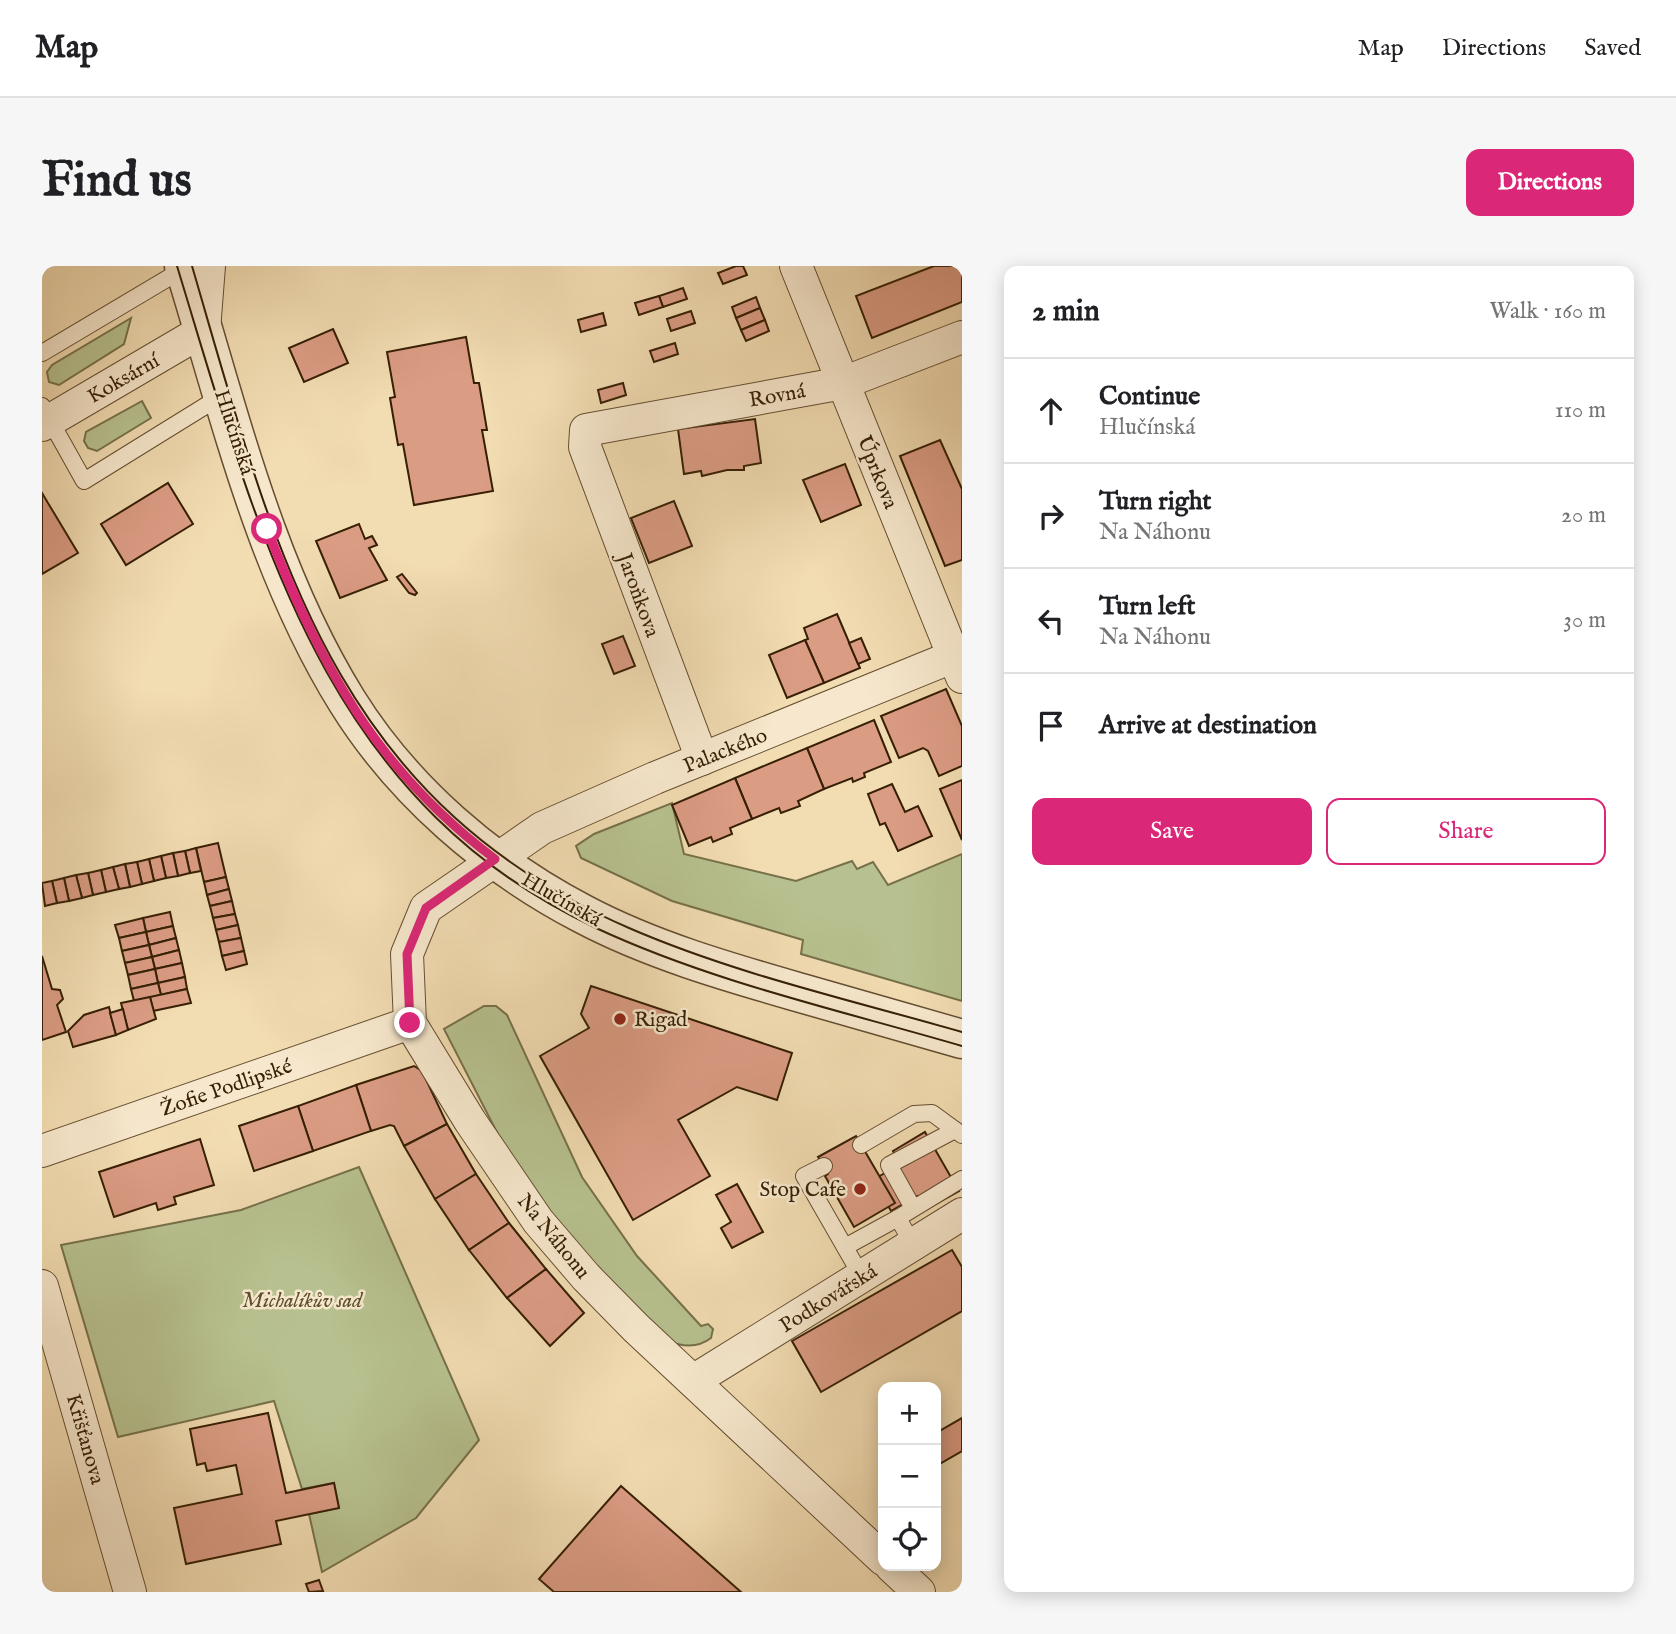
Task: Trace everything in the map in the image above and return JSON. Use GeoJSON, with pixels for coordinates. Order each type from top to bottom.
{"type":"FeatureCollection","features":[{"type":"Feature","properties":{"kind":"street","name":"Úprkova"},"geometry":{"type":"LineString","coordinates":[[796,266],[959,663]]}},
{"type":"Feature","properties":{"kind":"street","name":"Hlučínská"},"geometry":{"type":"LineString","coordinates":[[192,267],[204,330],[223,395],[281,566],[316,645],[343,695],[408,781],[495,859],[585,916],[669,951],[733,973],[962,1038]]}},
{"type":"Feature","properties":{"kind":"street","name":"Koksární"},"geometry":{"type":"LineString","coordinates":[[45,417],[204,330]]}},
{"type":"Feature","properties":{"kind":"street","name":"Rovná"},"geometry":{"type":"LineString","coordinates":[[586,430],[843,383],[962,337]]}},
{"type":"Feature","properties":{"kind":"street","name":"Jaroňkova"},"geometry":{"type":"LineString","coordinates":[[586,430],[585,447],[589,460],[702,759]]}},
{"type":"Feature","properties":{"kind":"street","name":"Palackého"},"geometry":{"type":"LineString","coordinates":[[495,859],[542,828],[702,759],[959,663]]}},
{"type":"Feature","properties":{"kind":"street","name":"Na Náhonu"},"geometry":{"type":"LineString","coordinates":[[495,859],[426,908],[407,954],[410,1023],[470,1121],[538,1221],[586,1277],[878,1554]]}},
{"type":"Feature","properties":{"kind":"street","name":"Žofie Podlipské"},"geometry":{"type":"LineString","coordinates":[[42,1151],[410,1023]]}},
{"type":"Feature","properties":{"kind":"street","name":"Podkovářská"},"geometry":{"type":"LineString","coordinates":[[693,1381],[962,1214]]}},
{"type":"Feature","properties":{"kind":"street","name":"Křišťanova"},"geometry":{"type":"LineString","coordinates":[[42,1286],[130,1592]]}},
{"type":"Feature","properties":{"kind":"street"},"geometry":{"type":"LineString","coordinates":[[896,1571],[919,1592]]}},
{"type":"Feature","properties":{"kind":"lane"},"geometry":{"type":"LineString","coordinates":[[42,353],[192,267]]}},
{"type":"Feature","properties":{"kind":"lane"},"geometry":{"type":"LineString","coordinates":[[45,417],[84,481],[223,395]]}},
{"type":"Feature","properties":{"kind":"lane"},"geometry":{"type":"LineString","coordinates":[[861,1145],[914,1114],[932,1113],[958,1132],[889,1166],[913,1208]]}},
{"type":"Feature","properties":{"kind":"lane"},"geometry":{"type":"LineString","coordinates":[[824,1166],[804,1176],[862,1277]]}},
{"type":"Feature","properties":{"kind":"lane"},"geometry":{"type":"LineString","coordinates":[[845,1247],[962,1179]]}},
{"type":"Feature","properties":{"kind":"lane"},"geometry":{"type":"LineString","coordinates":[[898,1218],[913,1245]]}},
{"type":"Feature","properties":{"kind":"green space"},"geometry":{"type":"Polygon","coordinates":[[[131,318],[124,344],[59,385],[49,382],[47,372],[52,365],[131,318]]]}},
{"type":"Feature","properties":{"kind":"green space"},"geometry":{"type":"Polygon","coordinates":[[[142,401],[151,418],[97,451],[88,448],[84,441],[86,432],[142,401]]]}},
{"type":"Feature","properties":{"kind":"green space"},"geometry":{"type":"Polygon","coordinates":[[[672,803],[684,854],[796,881],[852,861],[857,869],[873,862],[888,885],[962,854],[962,1001],[801,954],[803,940],[672,901],[581,858],[576,846],[594,834],[672,803]]]}},
{"type":"Feature","properties":{"kind":"green space"},"geometry":{"type":"Polygon","coordinates":[[[484,1006],[496,1006],[507,1015],[582,1177],[637,1256],[701,1326],[708,1324],[713,1329],[711,1338],[690,1346],[668,1341],[580,1258],[506,1150],[444,1029],[484,1006]]]}},
{"type":"Feature","properties":{"kind":"green space","name":"Michalíkův sad"},"geometry":{"type":"Polygon","coordinates":[[[359,1167],[479,1440],[416,1518],[322,1572],[309,1514],[339,1508],[334,1483],[302,1489],[274,1401],[118,1437],[61,1245],[241,1210],[359,1167]]]}},
{"type":"Feature","properties":{"kind":"building"},"geometry":{"type":"Polygon","coordinates":[[[743,266],[747,275],[723,284],[718,273],[743,266]]]}},
{"type":"Feature","properties":{"kind":"building"},"geometry":{"type":"Polygon","coordinates":[[[934,266],[962,266],[962,302],[872,338],[856,296],[934,266]]]}},
{"type":"Feature","properties":{"kind":"building"},"geometry":{"type":"Polygon","coordinates":[[[683,288],[687,299],[663,307],[659,296],[683,288]]]}},
{"type":"Feature","properties":{"kind":"building"},"geometry":{"type":"Polygon","coordinates":[[[659,296],[663,307],[639,315],[635,303],[659,296]]]}},
{"type":"Feature","properties":{"kind":"building"},"geometry":{"type":"Polygon","coordinates":[[[756,297],[760,308],[736,318],[732,307],[756,297]]]}},
{"type":"Feature","properties":{"kind":"building"},"geometry":{"type":"Polygon","coordinates":[[[760,308],[765,320],[741,330],[736,318],[760,308]]]}},
{"type":"Feature","properties":{"kind":"building"},"geometry":{"type":"Polygon","coordinates":[[[691,311],[695,323],[671,331],[667,319],[691,311]]]}},
{"type":"Feature","properties":{"kind":"building"},"geometry":{"type":"Polygon","coordinates":[[[603,313],[606,325],[581,332],[578,320],[603,313]]]}},
{"type":"Feature","properties":{"kind":"building"},"geometry":{"type":"Polygon","coordinates":[[[765,320],[769,331],[746,341],[741,330],[765,320]]]}},
{"type":"Feature","properties":{"kind":"building"},"geometry":{"type":"Polygon","coordinates":[[[333,329],[348,363],[304,382],[289,348],[333,329]]]}},
{"type":"Feature","properties":{"kind":"building"},"geometry":{"type":"Polygon","coordinates":[[[466,337],[474,383],[479,383],[487,430],[482,430],[493,491],[414,505],[403,444],[398,445],[390,398],[395,397],[387,352],[466,337]]]}},
{"type":"Feature","properties":{"kind":"building"},"geometry":{"type":"Polygon","coordinates":[[[675,343],[678,354],[654,362],[650,351],[675,343]]]}},
{"type":"Feature","properties":{"kind":"building"},"geometry":{"type":"Polygon","coordinates":[[[623,383],[626,395],[601,403],[598,390],[623,383]]]}},
{"type":"Feature","properties":{"kind":"building"},"geometry":{"type":"Polygon","coordinates":[[[755,419],[761,463],[744,466],[744,470],[727,470],[702,476],[701,471],[684,474],[678,429],[755,419]]]}},
{"type":"Feature","properties":{"kind":"building"},"geometry":{"type":"Polygon","coordinates":[[[940,440],[962,489],[962,560],[945,566],[900,456],[940,440]]]}},
{"type":"Feature","properties":{"kind":"building"},"geometry":{"type":"Polygon","coordinates":[[[845,464],[861,505],[821,522],[803,480],[845,464]]]}},
{"type":"Feature","properties":{"kind":"building"},"geometry":{"type":"Polygon","coordinates":[[[168,483],[193,524],[126,565],[101,524],[168,483]]]}},
{"type":"Feature","properties":{"kind":"building"},"geometry":{"type":"Polygon","coordinates":[[[42,493],[78,553],[42,574],[42,493]]]}},
{"type":"Feature","properties":{"kind":"building"},"geometry":{"type":"Polygon","coordinates":[[[674,501],[692,546],[649,563],[631,518],[674,501]]]}},
{"type":"Feature","properties":{"kind":"building"},"geometry":{"type":"Polygon","coordinates":[[[359,524],[365,539],[372,536],[377,545],[369,548],[387,580],[340,598],[316,541],[359,524]]]}},
{"type":"Feature","properties":{"kind":"building"},"geometry":{"type":"Polygon","coordinates":[[[402,574],[417,593],[415,595],[409,593],[397,577],[402,574]]]}},
{"type":"Feature","properties":{"kind":"building"},"geometry":{"type":"Polygon","coordinates":[[[837,614],[860,668],[824,683],[805,640],[808,639],[804,628],[837,614]]]}},
{"type":"Feature","properties":{"kind":"building"},"geometry":{"type":"Polygon","coordinates":[[[623,636],[635,666],[614,674],[602,644],[623,636]]]}},
{"type":"Feature","properties":{"kind":"building"},"geometry":{"type":"Polygon","coordinates":[[[861,638],[870,659],[858,664],[849,643],[861,638]]]}},
{"type":"Feature","properties":{"kind":"building"},"geometry":{"type":"Polygon","coordinates":[[[805,640],[824,683],[787,698],[769,655],[805,640]]]}},
{"type":"Feature","properties":{"kind":"building"},"geometry":{"type":"Polygon","coordinates":[[[946,689],[962,726],[962,766],[939,776],[928,751],[923,748],[899,758],[881,716],[946,689]]]}},
{"type":"Feature","properties":{"kind":"building"},"geometry":{"type":"Polygon","coordinates":[[[874,720],[891,762],[864,773],[865,777],[853,782],[852,778],[824,789],[807,748],[874,720]]]}},
{"type":"Feature","properties":{"kind":"building"},"geometry":{"type":"Polygon","coordinates":[[[807,748],[824,789],[798,801],[800,806],[781,813],[779,808],[752,819],[735,778],[807,748]]]}},
{"type":"Feature","properties":{"kind":"building"},"geometry":{"type":"Polygon","coordinates":[[[735,778],[752,819],[730,828],[732,834],[713,842],[711,837],[689,846],[672,805],[735,778]]]}},
{"type":"Feature","properties":{"kind":"building"},"geometry":{"type":"Polygon","coordinates":[[[962,780],[962,840],[940,789],[962,780]]]}},
{"type":"Feature","properties":{"kind":"building"},"geometry":{"type":"Polygon","coordinates":[[[892,784],[905,812],[918,806],[932,836],[898,851],[885,823],[880,825],[868,794],[892,784]]]}},
{"type":"Feature","properties":{"kind":"building"},"geometry":{"type":"Polygon","coordinates":[[[218,843],[226,877],[204,882],[196,848],[218,843]]]}},
{"type":"Feature","properties":{"kind":"building"},"geometry":{"type":"Polygon","coordinates":[[[196,848],[201,871],[190,873],[185,851],[196,848]]]}},
{"type":"Feature","properties":{"kind":"building"},"geometry":{"type":"Polygon","coordinates":[[[185,851],[190,873],[178,876],[173,853],[185,851]]]}},
{"type":"Feature","properties":{"kind":"building"},"geometry":{"type":"Polygon","coordinates":[[[173,853],[178,876],[166,878],[161,856],[173,853]]]}},
{"type":"Feature","properties":{"kind":"building"},"geometry":{"type":"Polygon","coordinates":[[[161,856],[166,878],[154,881],[149,859],[161,856]]]}},
{"type":"Feature","properties":{"kind":"building"},"geometry":{"type":"Polygon","coordinates":[[[149,859],[154,881],[142,884],[137,862],[149,859]]]}},
{"type":"Feature","properties":{"kind":"building"},"geometry":{"type":"Polygon","coordinates":[[[137,862],[142,884],[130,887],[125,864],[137,862]]]}},
{"type":"Feature","properties":{"kind":"building"},"geometry":{"type":"Polygon","coordinates":[[[125,864],[130,887],[119,889],[113,867],[125,864]]]}},
{"type":"Feature","properties":{"kind":"building"},"geometry":{"type":"Polygon","coordinates":[[[113,867],[119,889],[106,892],[101,870],[113,867]]]}},
{"type":"Feature","properties":{"kind":"building"},"geometry":{"type":"Polygon","coordinates":[[[101,870],[106,892],[93,895],[88,873],[101,870]]]}},
{"type":"Feature","properties":{"kind":"building"},"geometry":{"type":"Polygon","coordinates":[[[88,873],[93,895],[82,898],[76,875],[88,873]]]}},
{"type":"Feature","properties":{"kind":"building"},"geometry":{"type":"Polygon","coordinates":[[[76,875],[82,898],[69,901],[64,878],[76,875]]]}},
{"type":"Feature","properties":{"kind":"building"},"geometry":{"type":"Polygon","coordinates":[[[226,877],[229,889],[207,895],[204,882],[226,877]]]}},
{"type":"Feature","properties":{"kind":"building"},"geometry":{"type":"Polygon","coordinates":[[[64,878],[69,901],[57,903],[52,881],[64,878]]]}},
{"type":"Feature","properties":{"kind":"building"},"geometry":{"type":"Polygon","coordinates":[[[52,881],[57,903],[45,906],[42,883],[52,881]]]}},
{"type":"Feature","properties":{"kind":"building"},"geometry":{"type":"Polygon","coordinates":[[[229,889],[232,901],[210,906],[207,895],[229,889]]]}},
{"type":"Feature","properties":{"kind":"building"},"geometry":{"type":"Polygon","coordinates":[[[232,901],[235,914],[213,918],[210,906],[232,901]]]}},
{"type":"Feature","properties":{"kind":"building"},"geometry":{"type":"Polygon","coordinates":[[[170,912],[173,926],[146,932],[143,918],[170,912]]]}},
{"type":"Feature","properties":{"kind":"building"},"geometry":{"type":"Polygon","coordinates":[[[235,914],[238,925],[216,930],[213,918],[235,914]]]}},
{"type":"Feature","properties":{"kind":"building"},"geometry":{"type":"Polygon","coordinates":[[[143,918],[146,932],[119,938],[115,925],[143,918]]]}},
{"type":"Feature","properties":{"kind":"building"},"geometry":{"type":"Polygon","coordinates":[[[238,925],[241,938],[219,942],[216,930],[238,925]]]}},
{"type":"Feature","properties":{"kind":"building"},"geometry":{"type":"Polygon","coordinates":[[[173,926],[176,938],[149,945],[146,932],[173,926]]]}},
{"type":"Feature","properties":{"kind":"building"},"geometry":{"type":"Polygon","coordinates":[[[146,932],[149,945],[122,951],[119,938],[146,932]]]}},
{"type":"Feature","properties":{"kind":"building"},"geometry":{"type":"Polygon","coordinates":[[[176,938],[179,950],[152,957],[149,945],[176,938]]]}},
{"type":"Feature","properties":{"kind":"building"},"geometry":{"type":"Polygon","coordinates":[[[241,938],[244,951],[222,956],[219,942],[241,938]]]}},
{"type":"Feature","properties":{"kind":"building"},"geometry":{"type":"Polygon","coordinates":[[[149,945],[152,957],[125,963],[122,951],[149,945]]]}},
{"type":"Feature","properties":{"kind":"building"},"geometry":{"type":"Polygon","coordinates":[[[179,950],[182,963],[155,969],[152,957],[179,950]]]}},
{"type":"Feature","properties":{"kind":"building"},"geometry":{"type":"Polygon","coordinates":[[[244,951],[247,964],[226,970],[222,956],[244,951]]]}},
{"type":"Feature","properties":{"kind":"building"},"geometry":{"type":"Polygon","coordinates":[[[42,956],[52,989],[60,990],[63,999],[57,1005],[66,1032],[42,1040],[42,956]]]}},
{"type":"Feature","properties":{"kind":"building"},"geometry":{"type":"Polygon","coordinates":[[[152,957],[155,969],[128,975],[125,963],[152,957]]]}},
{"type":"Feature","properties":{"kind":"building"},"geometry":{"type":"Polygon","coordinates":[[[182,963],[185,977],[158,983],[155,969],[182,963]]]}},
{"type":"Feature","properties":{"kind":"building"},"geometry":{"type":"Polygon","coordinates":[[[155,969],[158,983],[131,989],[128,975],[155,969]]]}},
{"type":"Feature","properties":{"kind":"building"},"geometry":{"type":"Polygon","coordinates":[[[185,977],[187,989],[161,995],[158,983],[185,977]]]}},
{"type":"Feature","properties":{"kind":"building"},"geometry":{"type":"Polygon","coordinates":[[[158,983],[161,995],[134,1001],[131,989],[158,983]]]}},
{"type":"Feature","properties":{"kind":"building"},"geometry":{"type":"Polygon","coordinates":[[[591,986],[792,1053],[777,1100],[737,1087],[678,1120],[710,1176],[633,1220],[540,1056],[589,1028],[581,1014],[591,986]]]}},
{"type":"Feature","properties":{"kind":"building"},"geometry":{"type":"Polygon","coordinates":[[[187,989],[191,1003],[153,1011],[150,997],[187,989]]]}},
{"type":"Feature","properties":{"kind":"building"},"geometry":{"type":"Polygon","coordinates":[[[150,997],[156,1019],[128,1030],[121,1003],[150,997]]]}},
{"type":"Feature","properties":{"kind":"building"},"geometry":{"type":"Polygon","coordinates":[[[109,1007],[116,1035],[73,1047],[68,1031],[84,1015],[109,1007]]]}},
{"type":"Feature","properties":{"kind":"building"},"geometry":{"type":"Polygon","coordinates":[[[123,1009],[128,1030],[116,1035],[110,1013],[123,1009]]]}},
{"type":"Feature","properties":{"kind":"building"},"geometry":{"type":"Polygon","coordinates":[[[414,1066],[422,1071],[447,1124],[404,1146],[394,1126],[371,1131],[356,1085],[414,1066]]]}},
{"type":"Feature","properties":{"kind":"building"},"geometry":{"type":"Polygon","coordinates":[[[356,1085],[371,1131],[313,1151],[298,1106],[356,1085]]]}},
{"type":"Feature","properties":{"kind":"building"},"geometry":{"type":"Polygon","coordinates":[[[298,1106],[313,1151],[254,1171],[239,1126],[298,1106]]]}},
{"type":"Feature","properties":{"kind":"building"},"geometry":{"type":"Polygon","coordinates":[[[447,1124],[476,1174],[435,1199],[404,1146],[447,1124]]]}},
{"type":"Feature","properties":{"kind":"building"},"geometry":{"type":"Polygon","coordinates":[[[925,1132],[959,1191],[925,1210],[917,1196],[891,1211],[873,1180],[900,1164],[893,1151],[925,1132]]]}},
{"type":"Feature","properties":{"kind":"building","name":"Stop Cafe"},"geometry":{"type":"Polygon","coordinates":[[[856,1136],[895,1203],[854,1227],[825,1176],[828,1174],[818,1157],[856,1136]]]}},
{"type":"Feature","properties":{"kind":"building"},"geometry":{"type":"Polygon","coordinates":[[[200,1139],[214,1185],[174,1197],[176,1204],[158,1210],[156,1203],[114,1217],[99,1172],[200,1139]]]}},
{"type":"Feature","properties":{"kind":"building"},"geometry":{"type":"Polygon","coordinates":[[[476,1174],[509,1223],[469,1250],[435,1199],[476,1174]]]}},
{"type":"Feature","properties":{"kind":"building"},"geometry":{"type":"Polygon","coordinates":[[[737,1184],[763,1232],[732,1248],[721,1228],[731,1222],[716,1195],[737,1184]]]}},
{"type":"Feature","properties":{"kind":"building"},"geometry":{"type":"Polygon","coordinates":[[[509,1223],[546,1269],[507,1298],[469,1250],[509,1223]]]}},
{"type":"Feature","properties":{"kind":"building"},"geometry":{"type":"Polygon","coordinates":[[[952,1250],[962,1267],[962,1311],[821,1392],[792,1341],[952,1250]]]}},
{"type":"Feature","properties":{"kind":"building"},"geometry":{"type":"Polygon","coordinates":[[[546,1269],[584,1313],[550,1346],[507,1298],[546,1269]]]}},
{"type":"Feature","properties":{"kind":"building"},"geometry":{"type":"Polygon","coordinates":[[[268,1413],[286,1493],[334,1483],[339,1508],[276,1521],[281,1544],[186,1564],[174,1508],[242,1494],[236,1465],[207,1471],[205,1463],[197,1465],[190,1429],[268,1413]]]}},
{"type":"Feature","properties":{"kind":"building"},"geometry":{"type":"Polygon","coordinates":[[[962,1418],[962,1451],[941,1463],[941,1445],[941,1430],[962,1418]]]}},
{"type":"Feature","properties":{"kind":"building"},"geometry":{"type":"Polygon","coordinates":[[[621,1486],[741,1592],[554,1592],[539,1579],[621,1486]]]}},
{"type":"Feature","properties":{"kind":"building"},"geometry":{"type":"Polygon","coordinates":[[[319,1580],[323,1591],[309,1592],[306,1584],[319,1580]]]}},
{"type":"Feature","properties":{"kind":"tram line"},"geometry":{"type":"LineString","coordinates":[[177,266],[238,463],[273,558],[314,648],[364,732],[426,807],[502,873],[596,928],[730,980],[962,1046]]}},
{"type":"Feature","properties":{"kind":"tram line"},"geometry":{"type":"LineString","coordinates":[[192,266],[253,471],[288,566],[330,655],[381,736],[446,810],[528,874],[629,928],[752,973],[962,1032]]}},
{"type":"Feature","properties":{"kind":"place","name":"Rigad"},"geometry":{"type":"Point","coordinates":[620,1019]}},
{"type":"Feature","properties":{"kind":"place","name":"Stop Cafe"},"geometry":{"type":"Point","coordinates":[860,1189]}},
{"type":"Feature","properties":{"kind":"route"},"geometry":{"type":"LineString","coordinates":[[267,529],[316,645],[348,704],[408,781],[428,802],[495,859],[426,908],[407,954],[410,1023]]}}]}
